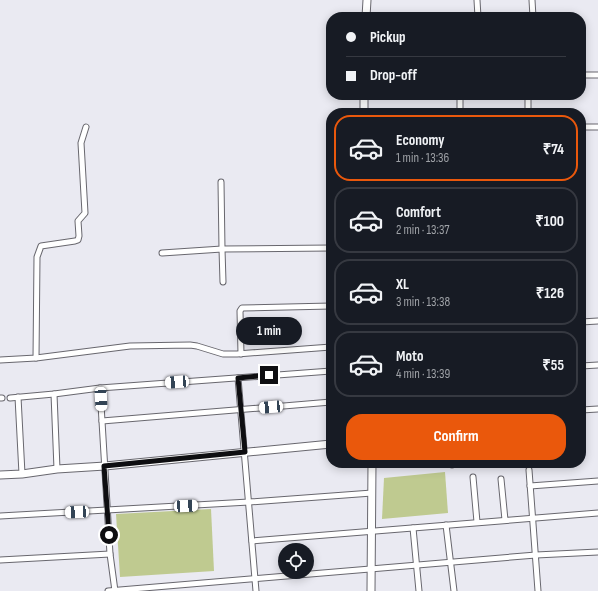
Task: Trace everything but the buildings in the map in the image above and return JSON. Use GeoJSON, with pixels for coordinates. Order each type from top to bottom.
{"type":"FeatureCollection","features":[{"type":"Feature","properties":{"kind":"street"},"geometry":{"type":"LineString","coordinates":[[366,12],[367,0]]}},
{"type":"Feature","properties":{"kind":"street"},"geometry":{"type":"LineString","coordinates":[[477,0],[478,12]]}},
{"type":"Feature","properties":{"kind":"street"},"geometry":{"type":"LineString","coordinates":[[532,0],[533,12]]}},
{"type":"Feature","properties":{"kind":"street"},"geometry":{"type":"LineString","coordinates":[[586,75],[598,75]]}},
{"type":"Feature","properties":{"kind":"street"},"geometry":{"type":"LineString","coordinates":[[36,358],[37,257],[41,246],[78,240],[78,221],[85,213],[81,143],[86,127]]}},
{"type":"Feature","properties":{"kind":"street"},"geometry":{"type":"LineString","coordinates":[[586,128],[598,127]]}},
{"type":"Feature","properties":{"kind":"street"},"geometry":{"type":"LineString","coordinates":[[221,182],[223,282]]}},
{"type":"Feature","properties":{"kind":"street"},"geometry":{"type":"LineString","coordinates":[[162,253],[222,249],[326,248]]}},
{"type":"Feature","properties":{"kind":"street"},"geometry":{"type":"LineString","coordinates":[[241,354],[240,311],[242,308],[326,306]]}},
{"type":"Feature","properties":{"kind":"street"},"geometry":{"type":"LineString","coordinates":[[586,322],[598,321]]}},
{"type":"Feature","properties":{"kind":"street"},"geometry":{"type":"LineString","coordinates":[[0,360],[36,358],[130,346],[197,346],[223,354],[326,347]]}},
{"type":"Feature","properties":{"kind":"street"},"geometry":{"type":"LineString","coordinates":[[586,366],[598,365]]}},
{"type":"Feature","properties":{"kind":"street"},"geometry":{"type":"LineString","coordinates":[[10,398],[100,388],[326,371]]}},
{"type":"Feature","properties":{"kind":"street"},"geometry":{"type":"LineString","coordinates":[[238,378],[256,591]]}},
{"type":"Feature","properties":{"kind":"street"},"geometry":{"type":"LineString","coordinates":[[100,388],[110,554],[115,591]]}},
{"type":"Feature","properties":{"kind":"street"},"geometry":{"type":"LineString","coordinates":[[54,394],[57,469]]}},
{"type":"Feature","properties":{"kind":"street"},"geometry":{"type":"LineString","coordinates":[[18,397],[22,474]]}},
{"type":"Feature","properties":{"kind":"street"},"geometry":{"type":"LineString","coordinates":[[102,421],[326,402]]}},
{"type":"Feature","properties":{"kind":"street"},"geometry":{"type":"LineString","coordinates":[[586,410],[598,409]]}},
{"type":"Feature","properties":{"kind":"street"},"geometry":{"type":"LineString","coordinates":[[0,475],[326,444]]}},
{"type":"Feature","properties":{"kind":"street"},"geometry":{"type":"LineString","coordinates":[[370,591],[372,468]]}},
{"type":"Feature","properties":{"kind":"street"},"geometry":{"type":"LineString","coordinates":[[529,470],[538,591]]}},
{"type":"Feature","properties":{"kind":"street"},"geometry":{"type":"LineString","coordinates":[[473,478],[477,522]]}},
{"type":"Feature","properties":{"kind":"street"},"geometry":{"type":"LineString","coordinates":[[501,479],[505,520]]}},
{"type":"Feature","properties":{"kind":"street"},"geometry":{"type":"LineString","coordinates":[[530,486],[598,481]]}},
{"type":"Feature","properties":{"kind":"street"},"geometry":{"type":"LineString","coordinates":[[0,516],[249,502],[372,493]]}},
{"type":"Feature","properties":{"kind":"street"},"geometry":{"type":"LineString","coordinates":[[252,541],[598,513]]}},
{"type":"Feature","properties":{"kind":"street"},"geometry":{"type":"LineString","coordinates":[[446,525],[452,562],[454,591]]}},
{"type":"Feature","properties":{"kind":"street"},"geometry":{"type":"LineString","coordinates":[[413,528],[419,591]]}},
{"type":"Feature","properties":{"kind":"street"},"geometry":{"type":"LineString","coordinates":[[108,591],[536,555],[598,552]]}},
{"type":"Feature","properties":{"kind":"street"},"geometry":{"type":"LineString","coordinates":[[0,560],[110,554]]}},
{"type":"Feature","properties":{"kind":"green space"},"geometry":{"type":"Polygon","coordinates":[[[445,472],[448,513],[382,519],[384,478],[445,472]]]}},
{"type":"Feature","properties":{"kind":"green space"},"geometry":{"type":"Polygon","coordinates":[[[211,509],[214,571],[120,577],[116,514],[211,509]]]}},
{"type":"Feature","properties":{"kind":"route"},"geometry":{"type":"LineString","coordinates":[[109,535],[104,466],[245,452],[238,378],[269,375]]}}]}
